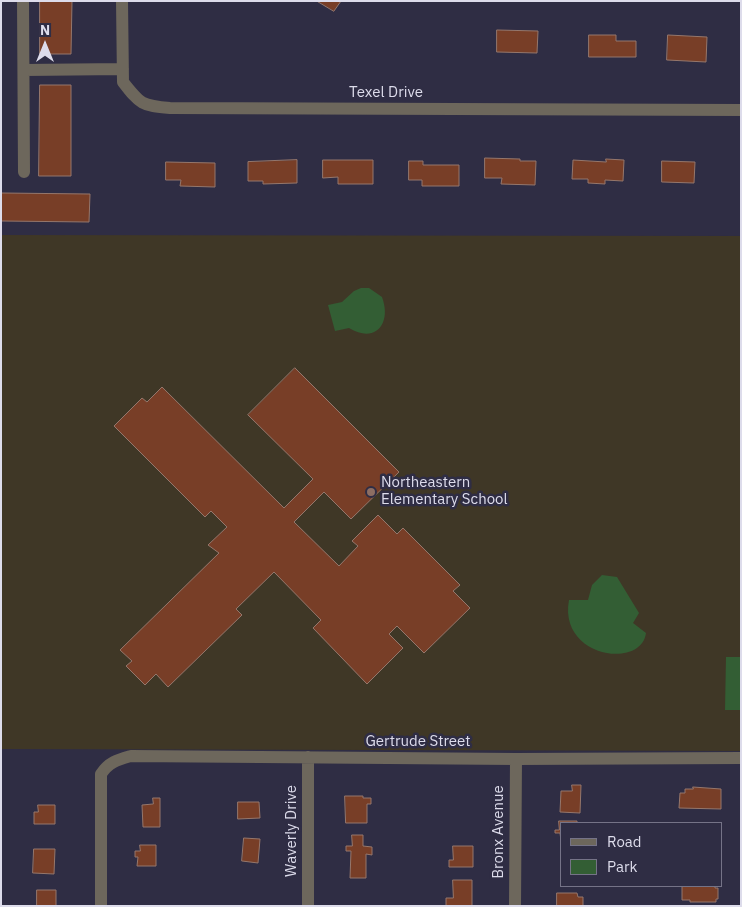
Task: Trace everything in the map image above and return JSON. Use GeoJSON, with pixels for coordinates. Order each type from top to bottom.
{"type":"FeatureCollection","features":[{"type":"Feature","properties":{"kind":"street"},"geometry":{"type":"LineString","coordinates":[[23,1],[24,172]]}},
{"type":"Feature","properties":{"kind":"street","name":"Texel Drive"},"geometry":{"type":"LineString","coordinates":[[122,1],[123,82],[134,96],[142,103],[151,107],[741,110]]}},
{"type":"Feature","properties":{"kind":"street"},"geometry":{"type":"LineString","coordinates":[[24,70],[123,69]]}},
{"type":"Feature","properties":{"kind":"street","name":"Gertrude Street"},"geometry":{"type":"LineString","coordinates":[[101,906],[101,774],[108,764],[131,756],[516,759],[741,758]]}},
{"type":"Feature","properties":{"kind":"street","name":"Waverly Drive"},"geometry":{"type":"LineString","coordinates":[[308,757],[308,906]]}},
{"type":"Feature","properties":{"kind":"street","name":"Bronx Avenue"},"geometry":{"type":"LineString","coordinates":[[515,906],[516,759]]}},
{"type":"Feature","properties":{"kind":"shaded area","name":"Northeastern Elementary School"},"geometry":{"type":"Polygon","coordinates":[[[1,235],[741,236],[741,751],[1,749],[1,235]]]}},
{"type":"Feature","properties":{"kind":"green space"},"geometry":{"type":"Polygon","coordinates":[[[361,288],[369,288],[382,297],[385,307],[383,323],[379,329],[367,334],[349,328],[335,331],[328,305],[342,302],[354,291],[361,288]]]}},
{"type":"Feature","properties":{"kind":"green space"},"geometry":{"type":"Polygon","coordinates":[[[602,575],[617,577],[639,613],[633,623],[646,633],[641,645],[630,651],[617,654],[601,652],[587,645],[576,634],[569,619],[569,600],[588,600],[592,585],[602,575]]]}},
{"type":"Feature","properties":{"kind":"green space"},"geometry":{"type":"Polygon","coordinates":[[[726,657],[741,657],[741,710],[725,710],[726,657]]]}},
{"type":"Feature","properties":{"kind":"building"},"geometry":{"type":"Polygon","coordinates":[[[40,1],[72,1],[71,54],[40,54],[40,1]]]}},
{"type":"Feature","properties":{"kind":"building"},"geometry":{"type":"Polygon","coordinates":[[[317,1],[341,1],[334,11],[317,1]]]}},
{"type":"Feature","properties":{"kind":"building"},"geometry":{"type":"Polygon","coordinates":[[[497,30],[538,31],[537,53],[497,52],[497,30]]]}},
{"type":"Feature","properties":{"kind":"building"},"geometry":{"type":"Polygon","coordinates":[[[589,35],[616,35],[616,41],[636,41],[636,57],[589,57],[589,35]]]}},
{"type":"Feature","properties":{"kind":"building"},"geometry":{"type":"Polygon","coordinates":[[[668,35],[707,37],[706,62],[667,60],[668,35]]]}},
{"type":"Feature","properties":{"kind":"building"},"geometry":{"type":"Polygon","coordinates":[[[40,85],[71,85],[71,176],[39,176],[40,85]]]}},
{"type":"Feature","properties":{"kind":"building"},"geometry":{"type":"Polygon","coordinates":[[[485,158],[536,161],[535,185],[501,184],[502,178],[485,178],[485,158]]]}},
{"type":"Feature","properties":{"kind":"building"},"geometry":{"type":"Polygon","coordinates":[[[606,159],[624,160],[623,181],[605,180],[605,184],[588,183],[588,179],[572,179],[573,160],[606,162],[606,159]]]}},
{"type":"Feature","properties":{"kind":"building"},"geometry":{"type":"Polygon","coordinates":[[[297,160],[297,183],[263,184],[263,181],[248,181],[248,162],[297,160]]]}},
{"type":"Feature","properties":{"kind":"building"},"geometry":{"type":"Polygon","coordinates":[[[323,160],[373,160],[373,184],[338,184],[338,177],[323,178],[323,160]]]}},
{"type":"Feature","properties":{"kind":"building"},"geometry":{"type":"Polygon","coordinates":[[[409,161],[423,161],[423,165],[459,165],[459,186],[422,186],[422,180],[409,180],[409,161]]]}},
{"type":"Feature","properties":{"kind":"building"},"geometry":{"type":"Polygon","coordinates":[[[662,161],[695,162],[694,183],[662,182],[662,161]]]}},
{"type":"Feature","properties":{"kind":"building"},"geometry":{"type":"Polygon","coordinates":[[[166,162],[215,163],[215,187],[180,186],[181,180],[166,180],[166,162]]]}},
{"type":"Feature","properties":{"kind":"building"},"geometry":{"type":"Polygon","coordinates":[[[1,193],[90,194],[89,222],[1,221],[1,193]]]}},
{"type":"Feature","properties":{"kind":"building"},"geometry":{"type":"Polygon","coordinates":[[[295,368],[399,472],[351,519],[324,492],[294,522],[339,566],[358,546],[352,541],[378,515],[397,534],[403,528],[460,585],[453,591],[470,608],[424,653],[397,626],[389,634],[403,648],[367,684],[313,628],[321,620],[274,572],[236,609],[242,615],[168,687],[156,674],[145,685],[126,666],[132,661],[120,650],[219,553],[208,545],[227,527],[211,511],[205,517],[114,426],[142,398],[147,402],[162,387],[284,508],[313,479],[248,415],[295,368]]]}},
{"type":"Feature","properties":{"kind":"building"},"geometry":{"type":"Polygon","coordinates":[[[572,785],[581,785],[580,813],[560,812],[561,791],[572,791],[572,785]]]}},
{"type":"Feature","properties":{"kind":"building"},"geometry":{"type":"Polygon","coordinates":[[[693,787],[721,789],[721,809],[679,808],[680,793],[685,793],[685,789],[693,789],[693,787]]]}},
{"type":"Feature","properties":{"kind":"building"},"geometry":{"type":"Polygon","coordinates":[[[345,796],[371,798],[371,804],[367,804],[367,823],[346,823],[345,796]]]}},
{"type":"Feature","properties":{"kind":"building"},"geometry":{"type":"Polygon","coordinates":[[[153,798],[160,798],[160,827],[143,827],[142,805],[153,804],[153,798]]]}},
{"type":"Feature","properties":{"kind":"building"},"geometry":{"type":"Polygon","coordinates":[[[238,802],[259,802],[260,818],[238,819],[238,802]]]}},
{"type":"Feature","properties":{"kind":"building"},"geometry":{"type":"Polygon","coordinates":[[[38,805],[55,805],[55,824],[34,824],[34,812],[38,812],[38,805]]]}},
{"type":"Feature","properties":{"kind":"building"},"geometry":{"type":"Polygon","coordinates":[[[559,821],[577,821],[560,822],[560,833],[555,833],[555,830],[559,830],[559,821]]]}},
{"type":"Feature","properties":{"kind":"building"},"geometry":{"type":"Polygon","coordinates":[[[352,835],[363,835],[363,846],[372,847],[372,855],[366,854],[366,878],[350,878],[351,851],[346,851],[346,846],[352,846],[352,835]]]}},
{"type":"Feature","properties":{"kind":"building"},"geometry":{"type":"Polygon","coordinates":[[[244,838],[260,839],[258,863],[242,861],[244,838]]]}},
{"type":"Feature","properties":{"kind":"building"},"geometry":{"type":"Polygon","coordinates":[[[140,845],[156,845],[156,866],[137,866],[138,857],[135,857],[135,851],[140,851],[140,845]]]}},
{"type":"Feature","properties":{"kind":"building"},"geometry":{"type":"Polygon","coordinates":[[[453,846],[473,846],[473,867],[449,867],[449,860],[453,860],[453,846]]]}},
{"type":"Feature","properties":{"kind":"building"},"geometry":{"type":"Polygon","coordinates":[[[34,849],[55,849],[54,874],[33,873],[34,849]]]}},
{"type":"Feature","properties":{"kind":"building"},"geometry":{"type":"Polygon","coordinates":[[[453,880],[472,880],[472,906],[446,906],[446,898],[453,898],[453,880]]]}},
{"type":"Feature","properties":{"kind":"building"},"geometry":{"type":"Polygon","coordinates":[[[682,887],[718,888],[718,899],[716,899],[716,902],[690,902],[690,900],[682,900],[682,887]]]}},
{"type":"Feature","properties":{"kind":"building"},"geometry":{"type":"Polygon","coordinates":[[[37,890],[56,890],[56,906],[37,906],[37,890]]]}},
{"type":"Feature","properties":{"kind":"building"},"geometry":{"type":"Polygon","coordinates":[[[557,893],[577,893],[578,897],[583,897],[583,906],[557,906],[557,893]]]}},
{"type":"Feature","properties":{"kind":"place","name":"Northeastern Elementary School"},"geometry":{"type":"Point","coordinates":[371,492]}}]}
